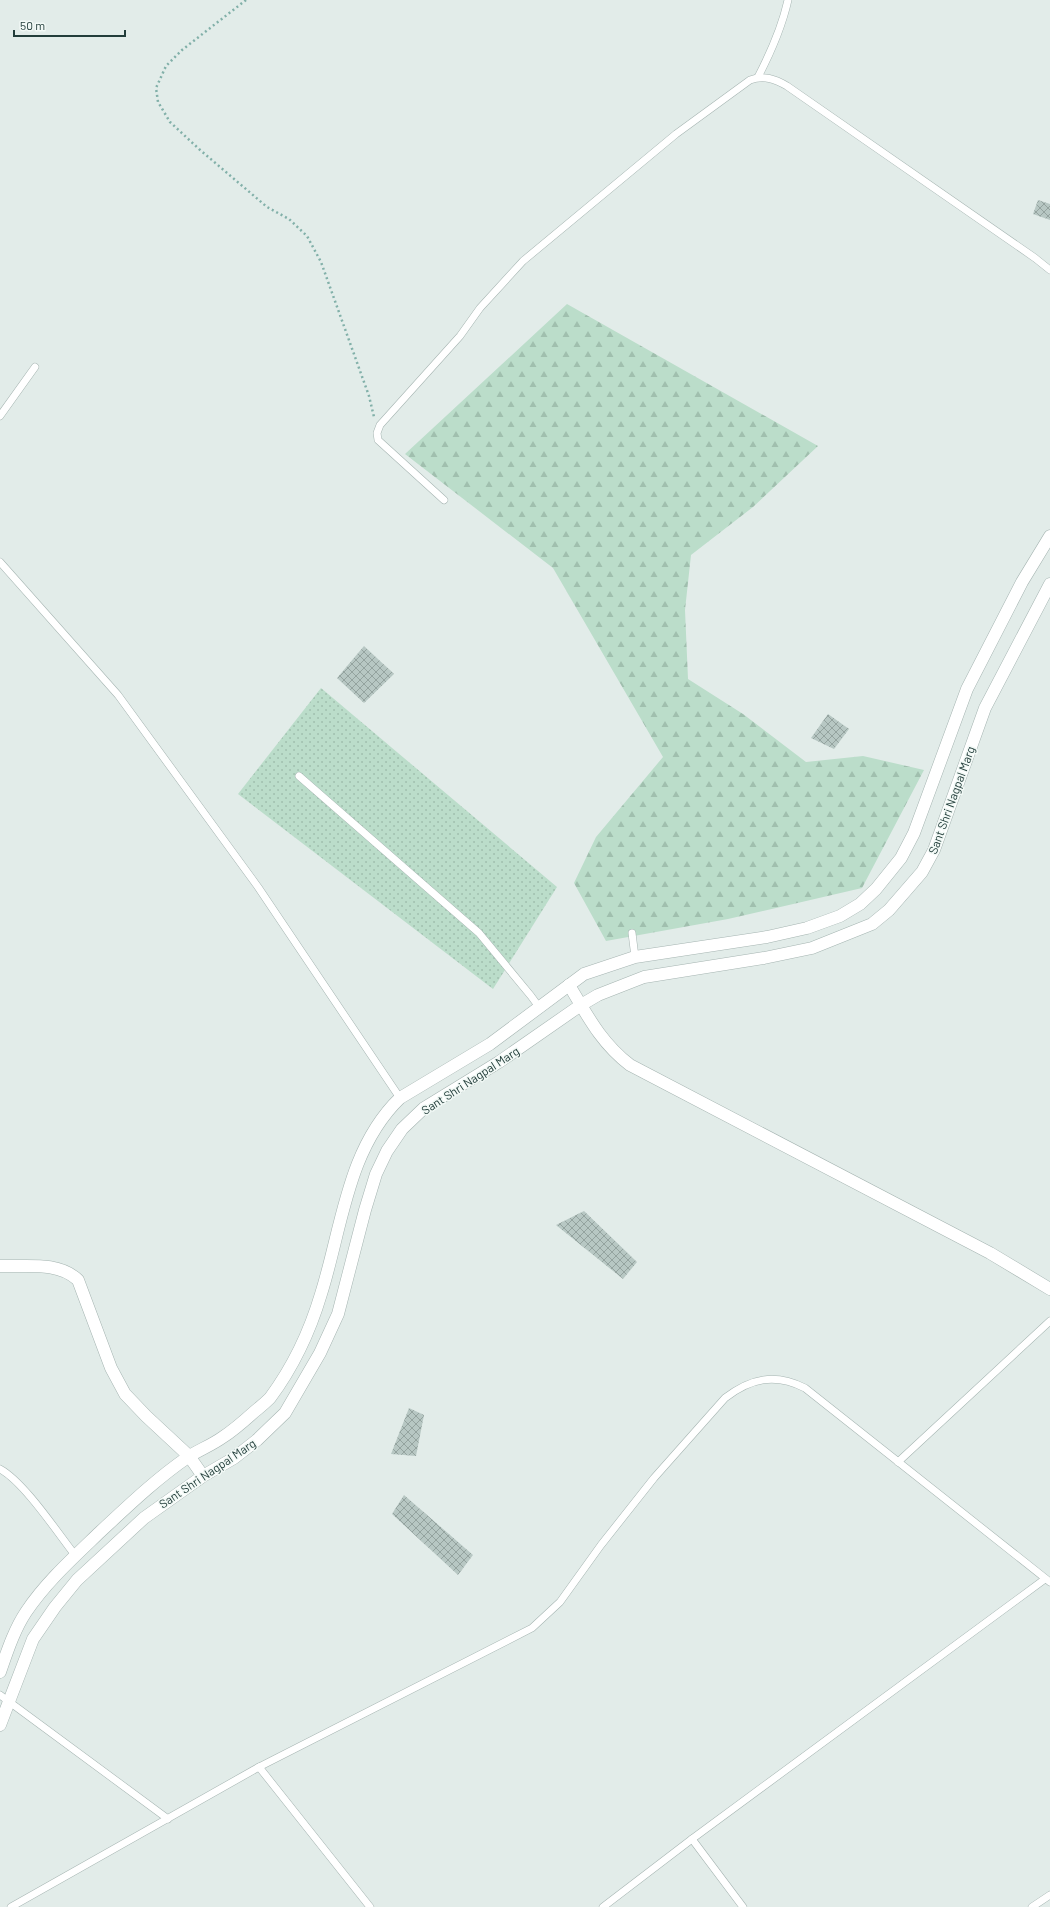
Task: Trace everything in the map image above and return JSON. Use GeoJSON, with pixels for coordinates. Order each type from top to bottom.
{"type":"FeatureCollection","features":[{"type":"Feature","properties":{"kind":"street","name":"Sant Shri Nagpal Marg"},"geometry":{"type":"LineString","coordinates":[[0,1672],[15,1632],[25,1613],[38,1596],[75,1555],[134,1500],[189,1456],[222,1438],[243,1422],[268,1399],[288,1370],[307,1332],[321,1294],[348,1190],[373,1130],[389,1109],[400,1098],[490,1044],[584,974],[635,958],[767,937],[807,928],[840,916],[860,904],[876,889],[901,858],[914,833],[967,688],[1022,582],[1050,536]]}},
{"type":"Feature","properties":{"kind":"street","name":"Sant Shri Nagpal Marg"},"geometry":{"type":"LineString","coordinates":[[0,1725],[5,1698],[33,1640],[55,1607],[73,1586],[144,1518],[203,1476],[234,1458],[257,1440],[285,1413],[320,1353],[338,1314],[376,1174],[387,1151],[402,1129],[424,1108],[500,1062],[581,1005],[598,995],[644,977],[764,958],[812,948],[872,924],[889,910],[922,872],[934,850],[985,708],[1050,584]]}},
{"type":"Feature","properties":{"kind":"street"},"geometry":{"type":"LineString","coordinates":[[569,985],[607,1045],[615,1054],[630,1065],[990,1253],[1045,1286]]}},
{"type":"Feature","properties":{"kind":"street"},"geometry":{"type":"LineString","coordinates":[[0,1266],[59,1268],[70,1272],[78,1280],[111,1368],[122,1388],[136,1406],[189,1456],[203,1476]]}},
{"type":"Feature","properties":{"kind":"lane"},"geometry":{"type":"LineString","coordinates":[[758,77],[770,55],[782,24],[788,0]]}},
{"type":"Feature","properties":{"kind":"lane"},"geometry":{"type":"LineString","coordinates":[[444,500],[378,440],[377,433],[380,425],[460,336],[480,308],[523,261],[676,134],[750,80],[758,77],[770,78],[788,86],[1036,258],[1050,270]]}},
{"type":"Feature","properties":{"kind":"lane"},"geometry":{"type":"LineString","coordinates":[[0,416],[35,367]]}},
{"type":"Feature","properties":{"kind":"lane"},"geometry":{"type":"LineString","coordinates":[[0,562],[118,695],[258,887],[400,1098]]}},
{"type":"Feature","properties":{"kind":"lane"},"geometry":{"type":"LineString","coordinates":[[299,776],[480,933],[539,1008]]}},
{"type":"Feature","properties":{"kind":"lane"},"geometry":{"type":"LineString","coordinates":[[632,933],[635,958]]}},
{"type":"Feature","properties":{"kind":"lane"},"geometry":{"type":"LineString","coordinates":[[898,1462],[1050,1321]]}},
{"type":"Feature","properties":{"kind":"lane"},"geometry":{"type":"LineString","coordinates":[[11,1907],[259,1767],[532,1628],[560,1602],[601,1545],[654,1478],[725,1398],[735,1390],[751,1382],[777,1378],[792,1381],[805,1388],[1048,1581],[692,1839],[603,1907]]}},
{"type":"Feature","properties":{"kind":"lane"},"geometry":{"type":"LineString","coordinates":[[0,1469],[7,1473],[19,1486],[75,1555]]}},
{"type":"Feature","properties":{"kind":"lane"},"geometry":{"type":"LineString","coordinates":[[5,1698],[168,1819]]}},
{"type":"Feature","properties":{"kind":"lane"},"geometry":{"type":"LineString","coordinates":[[259,1767],[370,1907]]}},
{"type":"Feature","properties":{"kind":"lane"},"geometry":{"type":"LineString","coordinates":[[692,1839],[743,1907]]}},
{"type":"Feature","properties":{"kind":"lane"},"geometry":{"type":"LineString","coordinates":[[1032,1907],[1050,1895]]}},
{"type":"Feature","properties":{"kind":"path"},"geometry":{"type":"LineString","coordinates":[[246,0],[182,50],[166,66],[156,88],[158,102],[170,122],[199,149],[267,207],[289,219],[307,236],[321,262],[339,316],[362,376],[369,396],[377,433]]}},
{"type":"Feature","properties":{"kind":"green space"},"geometry":{"type":"Polygon","coordinates":[[[567,304],[818,446],[753,507],[691,555],[685,610],[688,679],[743,714],[806,762],[863,756],[924,770],[862,888],[728,919],[606,941],[574,883],[596,837],[663,757],[553,568],[405,454],[567,304]]]}},
{"type":"Feature","properties":{"kind":"green space"},"geometry":{"type":"Polygon","coordinates":[[[321,688],[557,887],[493,989],[238,794],[321,688]]]}},
{"type":"Feature","properties":{"kind":"building"},"geometry":{"type":"Polygon","coordinates":[[[1038,200],[1050,204],[1050,220],[1033,214],[1038,200]]]}},
{"type":"Feature","properties":{"kind":"building"},"geometry":{"type":"Polygon","coordinates":[[[364,646],[394,674],[364,703],[337,678],[364,646]]]}},
{"type":"Feature","properties":{"kind":"building"},"geometry":{"type":"Polygon","coordinates":[[[828,714],[849,729],[834,749],[811,738],[828,714]]]}},
{"type":"Feature","properties":{"kind":"building"},"geometry":{"type":"Polygon","coordinates":[[[584,1211],[637,1262],[623,1279],[556,1225],[584,1211]]]}},
{"type":"Feature","properties":{"kind":"building"},"geometry":{"type":"Polygon","coordinates":[[[409,1408],[424,1415],[416,1456],[391,1454],[409,1408]]]}},
{"type":"Feature","properties":{"kind":"building"},"geometry":{"type":"Polygon","coordinates":[[[404,1495],[473,1555],[458,1575],[392,1514],[404,1495]]]}}]}
